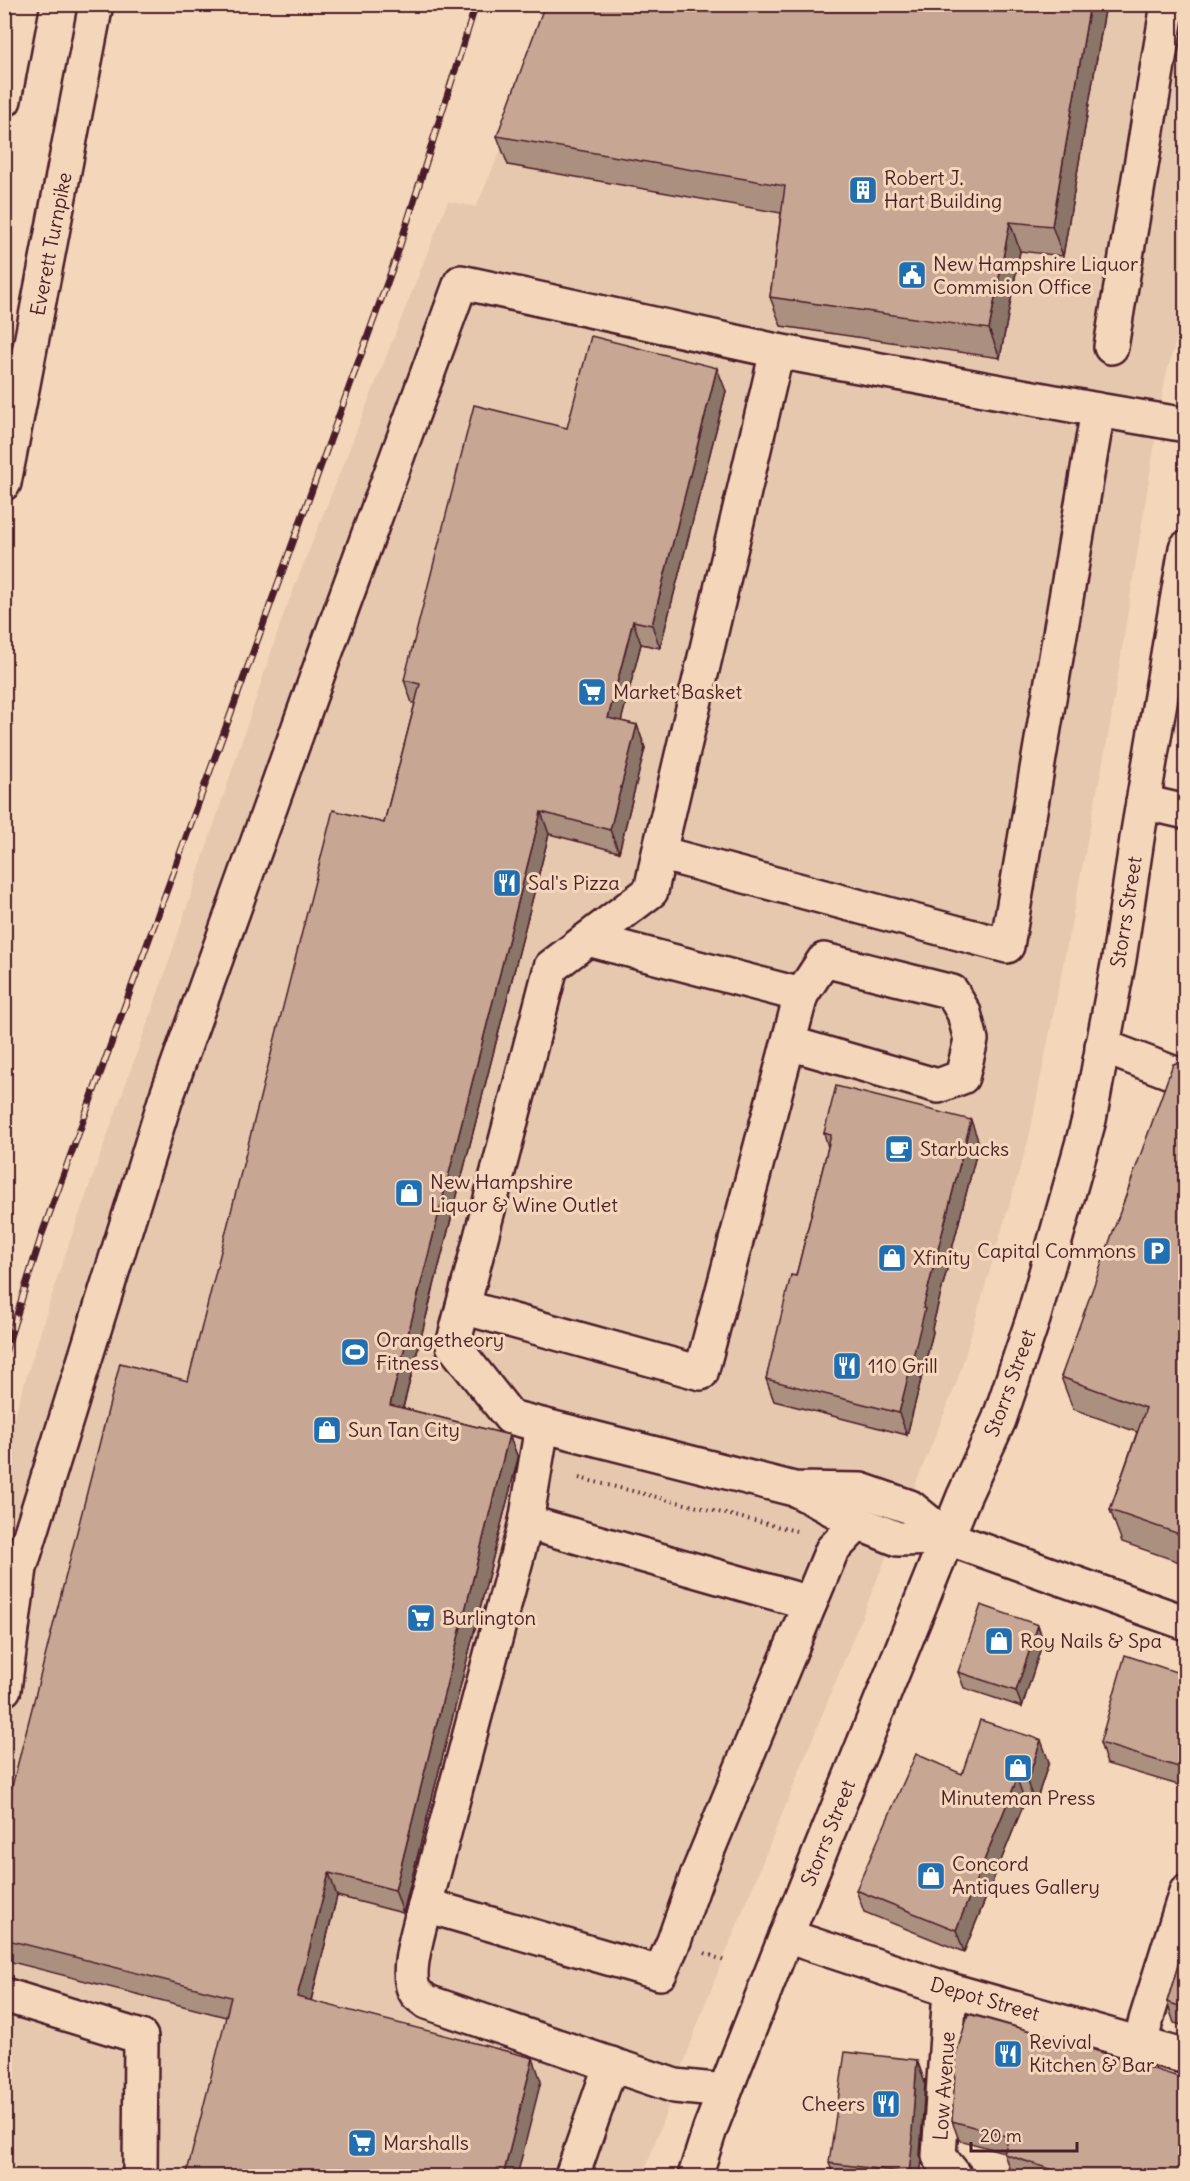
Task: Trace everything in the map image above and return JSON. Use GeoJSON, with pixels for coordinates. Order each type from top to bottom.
{"type":"FeatureCollection","features":[{"type":"Feature","properties":{"kind":"main road"},"geometry":{"type":"LineString","coordinates":[[4,100],[22,4]]}},
{"type":"Feature","properties":{"kind":"main road","name":"Everett Turnpike"},"geometry":{"type":"LineString","coordinates":[[4,483],[96,4]]}},
{"type":"Feature","properties":{"kind":"main road"},"geometry":{"type":"LineString","coordinates":[[1111,347],[1168,4]]}},
{"type":"Feature","properties":{"kind":"main road"},"geometry":{"type":"LineString","coordinates":[[4,1689],[20,1568],[165,1101],[328,644],[461,282],[777,351],[1185,425]]}},
{"type":"Feature","properties":{"kind":"main road"},"geometry":{"type":"LineString","coordinates":[[777,351],[651,891],[551,967],[453,1346],[510,1417],[794,1489],[861,1490],[910,1508],[948,1538],[1185,1623]]}},
{"type":"Feature","properties":{"kind":"main road"},"geometry":{"type":"LineString","coordinates":[[659,853],[1007,946],[1098,410]]}},
{"type":"Feature","properties":{"kind":"main road","name":"Storrs Street"},"geometry":{"type":"LineString","coordinates":[[694,2176],[786,1936],[964,1496],[999,1420],[1033,1319],[1089,1120],[1119,958],[1185,548]]}},
{"type":"Feature","properties":{"kind":"main road"},"geometry":{"type":"LineString","coordinates":[[1143,802],[1185,812]]}},
{"type":"Feature","properties":{"kind":"main road"},"geometry":{"type":"LineString","coordinates":[[588,939],[801,995]]}},
{"type":"Feature","properties":{"kind":"main road"},"geometry":{"type":"LineString","coordinates":[[464,1307],[701,1373],[801,995],[824,960],[952,992],[964,1013],[971,1040],[962,1077],[938,1086],[789,1043]]}},
{"type":"Feature","properties":{"kind":"main road"},"geometry":{"type":"LineString","coordinates":[[1102,1046],[1185,1078]]}},
{"type":"Feature","properties":{"kind":"main road"},"geometry":{"type":"LineString","coordinates":[[542,1426],[526,1522],[412,1959],[415,1992],[427,2002],[435,2005],[675,2086],[725,2091]]}},
{"type":"Feature","properties":{"kind":"main road"},"geometry":{"type":"LineString","coordinates":[[794,1489],[858,1523],[898,1539],[948,1538]]}},
{"type":"Feature","properties":{"kind":"main road"},"geometry":{"type":"LineString","coordinates":[[526,1522],[810,1603]]}},
{"type":"Feature","properties":{"kind":"main road"},"geometry":{"type":"LineString","coordinates":[[425,1905],[660,1973],[697,1876],[832,1550],[858,1523]]}},
{"type":"Feature","properties":{"kind":"main road"},"geometry":{"type":"LineString","coordinates":[[1141,2043],[1185,1892]]}},
{"type":"Feature","properties":{"kind":"main road","name":"Depot Street"},"geometry":{"type":"LineString","coordinates":[[786,1936],[950,1990],[1185,2057]]}},
{"type":"Feature","properties":{"kind":"main road","name":"Low Avenue"},"geometry":{"type":"LineString","coordinates":[[950,1990],[939,2156],[955,2176]]}},
{"type":"Feature","properties":{"kind":"main road"},"geometry":{"type":"LineString","coordinates":[[4,1995],[141,2037],[140,2176]]}},
{"type":"Feature","properties":{"kind":"main road"},"geometry":{"type":"LineString","coordinates":[[572,2176],[611,2064]]}},
{"type":"Feature","properties":{"kind":"path"},"geometry":{"type":"LineString","coordinates":[[579,1478],[800,1532]]}},
{"type":"Feature","properties":{"kind":"shaded area"},"geometry":{"type":"Polygon","coordinates":[[[552,5],[1185,5],[1185,297],[1181,324],[1165,379],[1109,731],[1029,1138],[957,1382],[704,2007],[643,2176],[5,2176],[5,1446],[61,1266],[163,979],[284,613],[448,201],[476,207],[499,154],[552,5]]]}},
{"type":"Feature","properties":{"kind":"building","name":"Robert J. Hart Building"},"geometry":{"type":"Polygon","coordinates":[[[545,4],[1090,4],[1052,226],[1010,222],[989,329],[770,297],[785,186],[497,136],[545,4]]]}},
{"type":"Feature","properties":{"kind":"building"},"geometry":{"type":"Polygon","coordinates":[[[591,336],[717,368],[652,625],[633,621],[608,718],[637,725],[610,830],[541,812],[390,1405],[509,1435],[395,1890],[329,1873],[297,1997],[533,2058],[503,2176],[186,2176],[231,1997],[4,1939],[4,1818],[120,1363],[188,1381],[333,810],[384,823],[420,684],[404,680],[474,405],[567,428],[591,336]]]}},
{"type":"Feature","properties":{"kind":"building"},"geometry":{"type":"Polygon","coordinates":[[[1185,1061],[1185,1536],[1110,1510],[1146,1408],[1061,1377],[1173,1064],[1185,1061]]]}},
{"type":"Feature","properties":{"kind":"building"},"geometry":{"type":"Polygon","coordinates":[[[836,1086],[971,1120],[899,1413],[766,1379],[791,1275],[796,1276],[831,1135],[824,1133],[836,1086]]]}},
{"type":"Feature","properties":{"kind":"building"},"geometry":{"type":"Polygon","coordinates":[[[981,1605],[1038,1625],[1016,1691],[958,1672],[981,1605]]]}},
{"type":"Feature","properties":{"kind":"building"},"geometry":{"type":"Polygon","coordinates":[[[1125,1655],[1185,1675],[1185,1769],[1100,1743],[1125,1655]]]}},
{"type":"Feature","properties":{"kind":"building"},"geometry":{"type":"Polygon","coordinates":[[[980,1720],[1041,1740],[1027,1782],[1017,1779],[956,1930],[856,1890],[916,1754],[962,1774],[980,1720]]]}},
{"type":"Feature","properties":{"kind":"building"},"geometry":{"type":"Polygon","coordinates":[[[1185,1942],[1185,2008],[1167,2002],[1185,1942]]]}},
{"type":"Feature","properties":{"kind":"building"},"geometry":{"type":"Polygon","coordinates":[[[968,2014],[1063,2040],[1185,2079],[1185,2176],[1071,2176],[1004,2154],[1009,2137],[952,2121],[956,2055],[968,2014]]]}},
{"type":"Feature","properties":{"kind":"building"},"geometry":{"type":"Polygon","coordinates":[[[845,2052],[917,2060],[909,2173],[829,2163],[845,2052]]]}},
{"type":"Feature","properties":{"kind":"railway"},"geometry":{"type":"LineString","coordinates":[[4,1356],[42,1234],[395,261],[476,4]]}},
{"type":"Feature","properties":{"kind":"place","name":"Robert J. Hart Building"},"geometry":{"type":"Point","coordinates":[863,190]}},
{"type":"Feature","properties":{"kind":"place","name":"New Hampshire Liquor Commision Office"},"geometry":{"type":"Point","coordinates":[912,275]}},
{"type":"Feature","properties":{"kind":"place","name":"Market Basket"},"geometry":{"type":"Point","coordinates":[592,692]}},
{"type":"Feature","properties":{"kind":"place","name":"Sal's Pizza"},"geometry":{"type":"Point","coordinates":[507,883]}},
{"type":"Feature","properties":{"kind":"place","name":"Starbucks"},"geometry":{"type":"Point","coordinates":[899,1149]}},
{"type":"Feature","properties":{"kind":"place","name":"New Hampshire Liquor & Wine Outlet"},"geometry":{"type":"Point","coordinates":[409,1193]}},
{"type":"Feature","properties":{"kind":"place","name":"Capital Commons"},"geometry":{"type":"Point","coordinates":[1157,1251]}},
{"type":"Feature","properties":{"kind":"place","name":"Xfinity"},"geometry":{"type":"Point","coordinates":[892,1258]}},
{"type":"Feature","properties":{"kind":"place","name":"Orangetheory Fitness"},"geometry":{"type":"Point","coordinates":[355,1352]}},
{"type":"Feature","properties":{"kind":"place","name":"110 Grill"},"geometry":{"type":"Point","coordinates":[847,1366]}},
{"type":"Feature","properties":{"kind":"place","name":"Sun Tan City"},"geometry":{"type":"Point","coordinates":[327,1430]}},
{"type":"Feature","properties":{"kind":"place","name":"Burlington"},"geometry":{"type":"Point","coordinates":[421,1618]}},
{"type":"Feature","properties":{"kind":"place","name":"Roy Nails & Spa"},"geometry":{"type":"Point","coordinates":[999,1641]}},
{"type":"Feature","properties":{"kind":"place","name":"Minuteman Press"},"geometry":{"type":"Point","coordinates":[1018,1768]}},
{"type":"Feature","properties":{"kind":"place","name":"Concord Antiques Gallery"},"geometry":{"type":"Point","coordinates":[931,1876]}},
{"type":"Feature","properties":{"kind":"place","name":"Revival Kitchen & Bar"},"geometry":{"type":"Point","coordinates":[1008,2054]}},
{"type":"Feature","properties":{"kind":"place","name":"Cheers"},"geometry":{"type":"Point","coordinates":[886,2104]}},
{"type":"Feature","properties":{"kind":"place","name":"Marshalls"},"geometry":{"type":"Point","coordinates":[362,2143]}}]}
